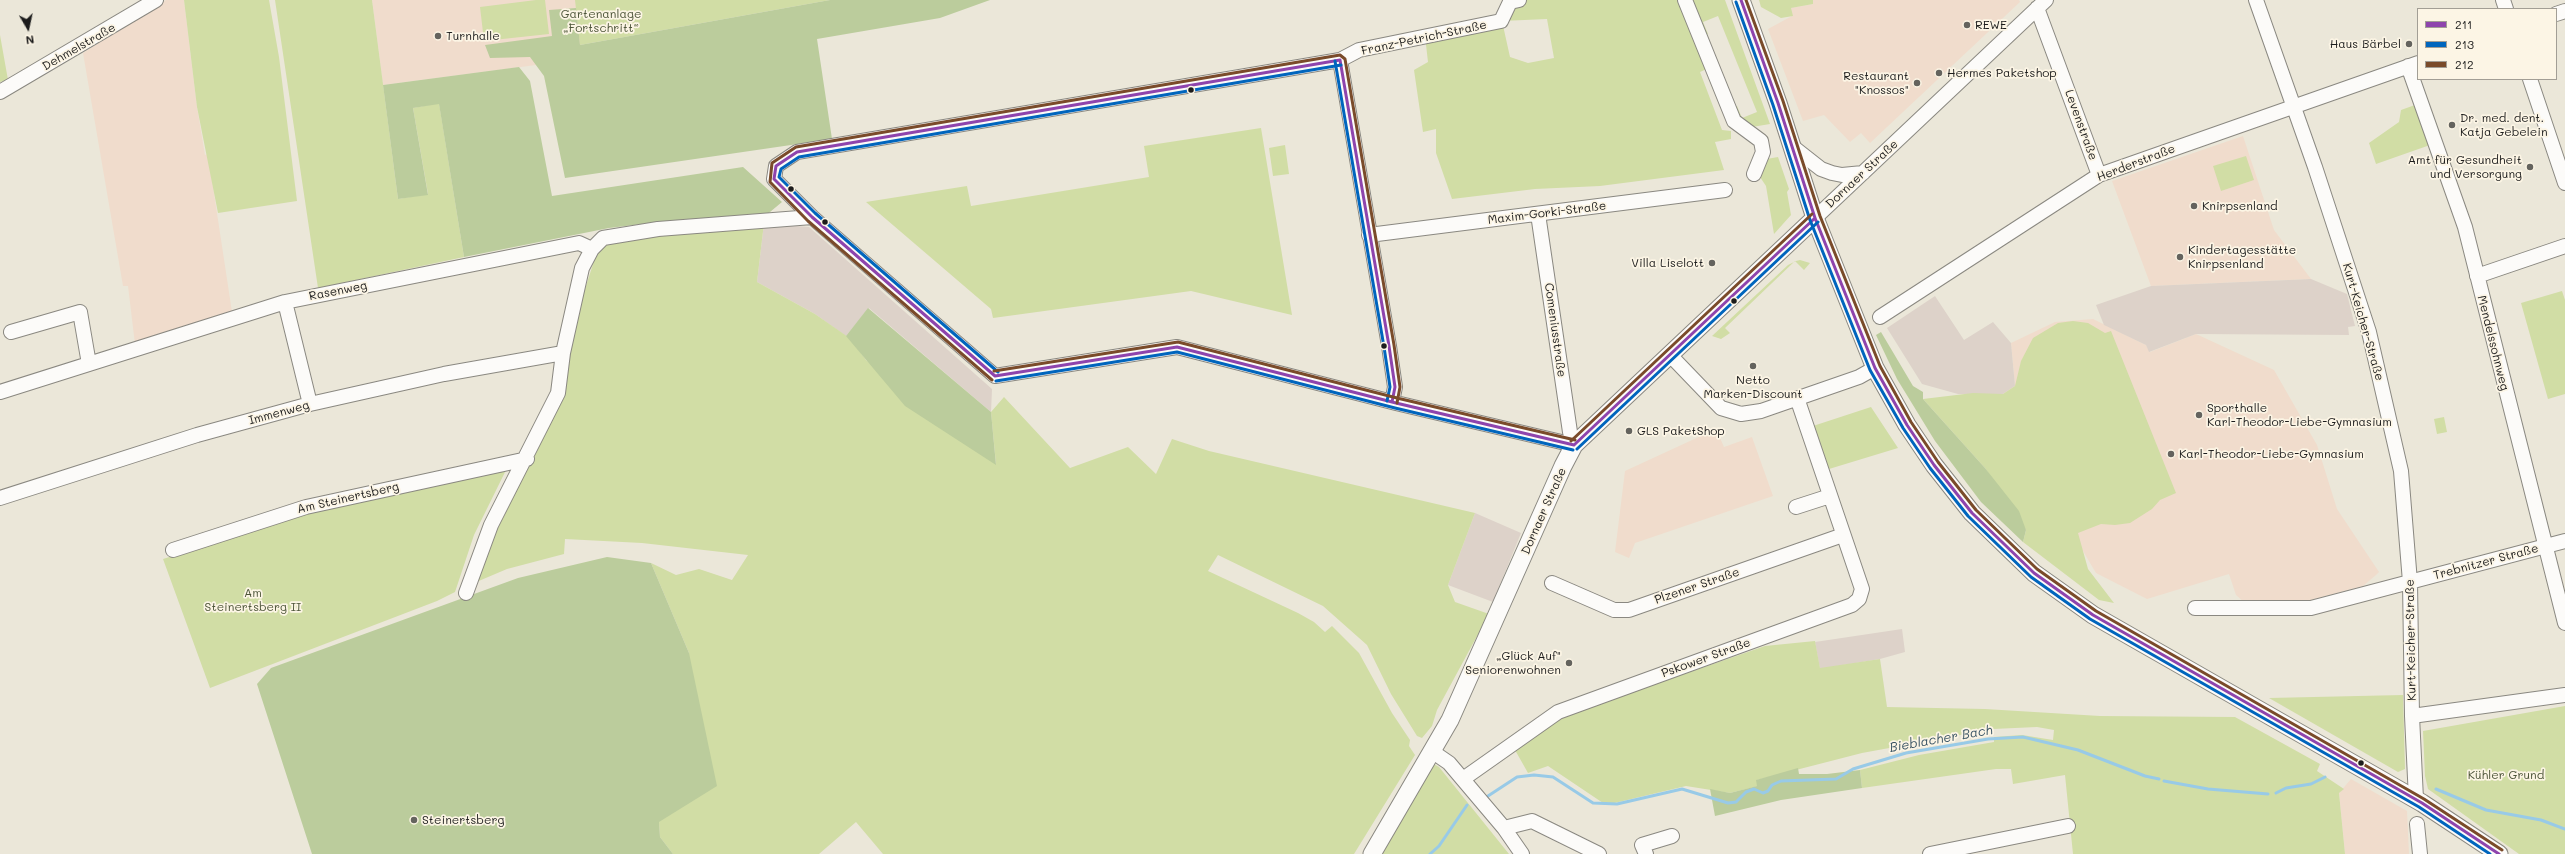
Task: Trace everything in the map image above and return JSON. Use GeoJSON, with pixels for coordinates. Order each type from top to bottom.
{"type":"FeatureCollection","features":[{"type":"Feature","properties":{"kind":"main road"},"geometry":{"type":"LineString","coordinates":[[1740,0],[1793,148],[1815,218],[1857,327],[1869,371],[1934,465],[1972,513],[2034,573],[2106,623],[2416,799],[2499,854]]}},
{"type":"Feature","properties":{"kind":"main road","name":"Dornaer Straße"},"geometry":{"type":"LineString","coordinates":[[1372,854],[1433,752],[1499,613],[1562,466],[1574,445],[1815,218]]}},
{"type":"Feature","properties":{"kind":"street","name":"Dehmelstraße"},"geometry":{"type":"LineString","coordinates":[[0,92],[156,0]]}},
{"type":"Feature","properties":{"kind":"street","name":"Franz-Petrich-Straße"},"geometry":{"type":"LineString","coordinates":[[812,217],[774,179],[776,166],[797,152],[1340,60],[1359,50],[1501,21],[1510,2],[1520,0]]}},
{"type":"Feature","properties":{"kind":"street"},"geometry":{"type":"LineString","coordinates":[[1685,0],[1734,121],[1761,141],[1763,152],[1754,174]]}},
{"type":"Feature","properties":{"kind":"street","name":"Kurt-Keicher-Straße"},"geometry":{"type":"LineString","coordinates":[[2256,0],[2294,105],[2369,332],[2401,471],[2410,582],[2412,716],[2416,799]]}},
{"type":"Feature","properties":{"kind":"street","name":"Dornaer Straße"},"geometry":{"type":"LineString","coordinates":[[1815,218],[2041,4]]}},
{"type":"Feature","properties":{"kind":"street","name":"Levenstraße"},"geometry":{"type":"LineString","coordinates":[[2041,4],[2099,175]]}},
{"type":"Feature","properties":{"kind":"street"},"geometry":{"type":"LineString","coordinates":[[1340,60],[1395,388],[1392,402]]}},
{"type":"Feature","properties":{"kind":"street","name":"Herderstraße"},"geometry":{"type":"LineString","coordinates":[[1880,317],[2099,175],[2294,105],[2413,65]]}},
{"type":"Feature","properties":{"kind":"street","name":"Mendelssohnweg"},"geometry":{"type":"LineString","coordinates":[[2413,65],[2417,77]]}},
{"type":"Feature","properties":{"kind":"street","name":"Mendelssohnweg"},"geometry":{"type":"LineString","coordinates":[[2418,80],[2465,227],[2565,623]]}},
{"type":"Feature","properties":{"kind":"street"},"geometry":{"type":"LineString","coordinates":[[2530,80],[2565,183]]}},
{"type":"Feature","properties":{"kind":"street"},"geometry":{"type":"LineString","coordinates":[[1793,148],[1821,169],[1832,173],[1863,173]]}},
{"type":"Feature","properties":{"kind":"street","name":"Maxim-Gorki-Straße"},"geometry":{"type":"LineString","coordinates":[[1369,235],[1725,190]]}},
{"type":"Feature","properties":{"kind":"street","name":"Comeniusstraße"},"geometry":{"type":"LineString","coordinates":[[1538,214],[1570,432],[1574,445]]}},
{"type":"Feature","properties":{"kind":"street"},"geometry":{"type":"LineString","coordinates":[[466,593],[491,526],[558,393],[564,353],[582,268],[592,249],[603,238],[658,229],[812,217],[995,376],[1177,347],[1392,402],[1574,445]]}},
{"type":"Feature","properties":{"kind":"street","name":"Rasenweg"},"geometry":{"type":"LineString","coordinates":[[0,392],[285,302],[578,243],[592,249]]}},
{"type":"Feature","properties":{"kind":"street"},"geometry":{"type":"LineString","coordinates":[[2477,276],[2565,246]]}},
{"type":"Feature","properties":{"kind":"street"},"geometry":{"type":"LineString","coordinates":[[285,302],[310,404]]}},
{"type":"Feature","properties":{"kind":"street"},"geometry":{"type":"LineString","coordinates":[[11,332],[80,312],[89,364]]}},
{"type":"Feature","properties":{"kind":"street","name":"Immenweg"},"geometry":{"type":"LineString","coordinates":[[0,498],[197,435],[310,404],[444,374],[564,353]]}},
{"type":"Feature","properties":{"kind":"street"},"geometry":{"type":"LineString","coordinates":[[1670,355],[1721,408],[1742,414],[1761,411],[1869,371]]}},
{"type":"Feature","properties":{"kind":"street","name":"Pskower Straße"},"geometry":{"type":"LineString","coordinates":[[1463,780],[1558,712],[1852,605],[1859,599],[1862,590],[1797,398]]}},
{"type":"Feature","properties":{"kind":"street","name":"Am Steinertsberg"},"geometry":{"type":"LineString","coordinates":[[173,550],[306,507],[526,459]]}},
{"type":"Feature","properties":{"kind":"street"},"geometry":{"type":"LineString","coordinates":[[1796,507],[1830,496]]}},
{"type":"Feature","properties":{"kind":"street","name":"Plzener Straße"},"geometry":{"type":"LineString","coordinates":[[1552,583],[1614,610],[1629,610],[1843,535]]}},
{"type":"Feature","properties":{"kind":"street","name":"Trebnitzer Straße"},"geometry":{"type":"LineString","coordinates":[[2195,608],[2311,608],[2565,541]]}},
{"type":"Feature","properties":{"kind":"street"},"geometry":{"type":"LineString","coordinates":[[2412,716],[2565,695]]}},
{"type":"Feature","properties":{"kind":"street"},"geometry":{"type":"LineString","coordinates":[[1433,752],[1449,763],[1504,828],[1522,854]]}},
{"type":"Feature","properties":{"kind":"street"},"geometry":{"type":"LineString","coordinates":[[1504,828],[1532,821],[1599,854]]}},
{"type":"Feature","properties":{"kind":"street"},"geometry":{"type":"LineString","coordinates":[[2417,824],[2420,854]]}},
{"type":"Feature","properties":{"kind":"street"},"geometry":{"type":"LineString","coordinates":[[1930,854],[2068,826]]}},
{"type":"Feature","properties":{"kind":"street"},"geometry":{"type":"LineString","coordinates":[[1646,854],[1642,845],[1672,836]]}},
{"type":"Feature","properties":{"kind":"shaded area"},"geometry":{"type":"Polygon","coordinates":[[[166,0],[184,0],[197,107],[205,155],[208,154],[232,312],[135,344],[128,286],[123,286],[83,53],[166,0]]]}},
{"type":"Feature","properties":{"kind":"shaded area"},"geometry":{"type":"Polygon","coordinates":[[[372,0],[577,0],[582,59],[383,85],[372,0]]]}},
{"type":"Feature","properties":{"kind":"shaded area"},"geometry":{"type":"Polygon","coordinates":[[[1813,0],[2019,0],[2020,2],[1870,143],[1861,133],[1850,142],[1824,115],[1803,121],[1768,29],[1792,16],[1791,8],[1813,4],[1813,0]]]}},
{"type":"Feature","properties":{"kind":"shaded area","name":"Knirpsenland"},"geometry":{"type":"Polygon","coordinates":[[[2243,136],[2274,230],[2311,279],[2151,286],[2112,181],[2243,136]]]}},
{"type":"Feature","properties":{"kind":"shaded area"},"geometry":{"type":"Polygon","coordinates":[[[764,223],[809,227],[992,389],[991,412],[869,308],[846,336],[815,314],[757,282],[764,223]]]}},
{"type":"Feature","properties":{"kind":"shaded area"},"geometry":{"type":"Polygon","coordinates":[[[2311,279],[2347,294],[2355,326],[2348,327],[2349,335],[2196,334],[2149,352],[2146,345],[2104,325],[2096,305],[2151,286],[2311,279]]]}},
{"type":"Feature","properties":{"kind":"shaded area"},"geometry":{"type":"Polygon","coordinates":[[[1935,296],[1964,340],[1993,322],[2011,343],[2015,386],[2003,394],[1958,394],[1922,384],[1887,328],[1935,296]]]}},
{"type":"Feature","properties":{"kind":"shaded area","name":"Karl-Theodor-Liebe-Gymnasium"},"geometry":{"type":"Polygon","coordinates":[[[2093,319],[2146,345],[2150,352],[2196,334],[2274,370],[2317,445],[2337,509],[2379,572],[2363,586],[2299,603],[2245,603],[2236,595],[2229,574],[2147,599],[2096,573],[2083,551],[1973,393],[2003,394],[2015,386],[2011,343],[2055,322],[2093,319]]]}},
{"type":"Feature","properties":{"kind":"shaded area"},"geometry":{"type":"Polygon","coordinates":[[[1716,429],[1724,447],[1752,437],[1773,496],[1635,543],[1629,558],[1615,552],[1625,471],[1716,429]]]}},
{"type":"Feature","properties":{"kind":"shaded area"},"geometry":{"type":"Polygon","coordinates":[[[1475,513],[1521,533],[1493,602],[1448,585],[1475,513]]]}},
{"type":"Feature","properties":{"kind":"shaded area"},"geometry":{"type":"Polygon","coordinates":[[[1902,629],[1905,652],[1880,659],[1820,669],[1815,642],[1902,629]]]}},
{"type":"Feature","properties":{"kind":"shaded area"},"geometry":{"type":"Polygon","coordinates":[[[2351,779],[2407,811],[2409,854],[2345,854],[2339,793],[2351,779]]]}},
{"type":"Feature","properties":{"kind":"green space"},"geometry":{"type":"Polygon","coordinates":[[[184,0],[269,0],[279,57],[297,201],[218,213],[197,107],[184,0]]]}},
{"type":"Feature","properties":{"kind":"green space"},"geometry":{"type":"Polygon","coordinates":[[[275,0],[372,0],[398,199],[428,194],[413,108],[439,103],[464,257],[318,288],[275,0]]]}},
{"type":"Feature","properties":{"kind":"green space"},"geometry":{"type":"Polygon","coordinates":[[[545,0],[549,34],[484,41],[480,7],[545,0]]]}},
{"type":"Feature","properties":{"kind":"green space","name":"Gartenanlage „Fortschritt“"},"geometry":{"type":"Polygon","coordinates":[[[575,0],[830,0],[580,45],[575,0]]]}},
{"type":"Feature","properties":{"kind":"green space"},"geometry":{"type":"Polygon","coordinates":[[[830,0],[990,0],[940,18],[817,39],[832,139],[565,178],[544,76],[530,57],[490,58],[485,45],[552,36],[549,10],[576,8],[580,45],[830,0]]]}},
{"type":"Feature","properties":{"kind":"green space"},"geometry":{"type":"Polygon","coordinates":[[[1519,0],[1683,0],[1709,68],[1700,72],[1722,130],[1731,131],[1731,139],[1715,142],[1724,170],[1600,186],[1535,189],[1452,199],[1436,153],[1436,129],[1423,132],[1414,70],[1428,62],[1425,36],[1501,21],[1519,0]],[[1547,19],[1502,21],[1510,57],[1528,63],[1554,58],[1547,19]]]}},
{"type":"Feature","properties":{"kind":"green space"},"geometry":{"type":"Polygon","coordinates":[[[1689,0],[1725,0],[1770,124],[1746,128],[1729,109],[1737,106],[1742,118],[1757,112],[1718,16],[1703,22],[1708,34],[1704,36],[1689,0]]]}},
{"type":"Feature","properties":{"kind":"green space"},"geometry":{"type":"Polygon","coordinates":[[[1759,0],[1813,0],[1813,4],[1791,8],[1793,16],[1781,18],[1761,7],[1759,0]]]}},
{"type":"Feature","properties":{"kind":"green space"},"geometry":{"type":"Polygon","coordinates":[[[0,35],[8,80],[0,82],[0,35]]]}},
{"type":"Feature","properties":{"kind":"green space"},"geometry":{"type":"Polygon","coordinates":[[[519,67],[530,81],[552,196],[743,167],[782,202],[764,217],[658,222],[609,228],[464,257],[439,104],[413,108],[428,195],[398,199],[383,85],[519,67]]]}},
{"type":"Feature","properties":{"kind":"green space"},"geometry":{"type":"Polygon","coordinates":[[[2415,105],[2430,145],[2376,164],[2369,143],[2399,122],[2401,110],[2415,105]]]}},
{"type":"Feature","properties":{"kind":"green space"},"geometry":{"type":"Polygon","coordinates":[[[1261,128],[1292,315],[1191,291],[993,318],[991,309],[866,202],[967,186],[971,206],[1149,177],[1144,146],[1261,128]]]}},
{"type":"Feature","properties":{"kind":"green space"},"geometry":{"type":"Polygon","coordinates":[[[1285,145],[1289,174],[1273,176],[1269,148],[1285,145]]]}},
{"type":"Feature","properties":{"kind":"green space"},"geometry":{"type":"Polygon","coordinates":[[[2246,156],[2254,180],[2221,191],[2213,166],[2246,156]]]}},
{"type":"Feature","properties":{"kind":"green space"},"geometry":{"type":"Polygon","coordinates":[[[1778,157],[1789,189],[1787,192],[1791,215],[1774,234],[1766,186],[1758,174],[1761,160],[1778,157]]]}},
{"type":"Feature","properties":{"kind":"green space"},"geometry":{"type":"Polygon","coordinates":[[[764,223],[757,282],[815,314],[851,339],[866,360],[996,464],[991,412],[1004,397],[1070,468],[1128,447],[1156,474],[1172,439],[1209,451],[1475,513],[1448,585],[1455,602],[1489,614],[1437,710],[1432,726],[1422,738],[1417,736],[1391,694],[1367,645],[1323,606],[1218,555],[1208,571],[1298,613],[1314,622],[1325,632],[1332,626],[1359,653],[1392,713],[1410,740],[1409,746],[1415,755],[1354,854],[883,854],[856,822],[819,854],[673,854],[660,837],[659,822],[689,653],[651,563],[676,575],[699,569],[732,580],[748,555],[642,543],[565,539],[564,554],[507,569],[474,583],[481,563],[530,460],[594,261],[601,247],[610,238],[764,223]]]}},
{"type":"Feature","properties":{"kind":"green space"},"geometry":{"type":"Polygon","coordinates":[[[1800,260],[1810,263],[1804,270],[1795,261],[1800,260]]]}},
{"type":"Feature","properties":{"kind":"green space"},"geometry":{"type":"Polygon","coordinates":[[[1794,262],[1725,328],[1730,333],[1721,339],[1712,336],[1788,265],[1794,262]]]}},
{"type":"Feature","properties":{"kind":"green space"},"geometry":{"type":"Polygon","coordinates":[[[2562,291],[2565,300],[2565,394],[2548,399],[2521,303],[2562,291]]]}},
{"type":"Feature","properties":{"kind":"green space"},"geometry":{"type":"Polygon","coordinates":[[[868,308],[991,412],[996,465],[905,406],[846,336],[868,308]]]}},
{"type":"Feature","properties":{"kind":"green space"},"geometry":{"type":"Polygon","coordinates":[[[2073,321],[2088,323],[2105,333],[2111,331],[2176,493],[2160,500],[2152,509],[2130,523],[2115,525],[2101,524],[2078,533],[2088,569],[2114,603],[2099,600],[2023,542],[2026,530],[1985,468],[1923,399],[1973,393],[2003,394],[2015,386],[2021,361],[2033,338],[2058,323],[2073,321]]]}},
{"type":"Feature","properties":{"kind":"green space"},"geometry":{"type":"Polygon","coordinates":[[[1881,332],[1913,386],[1923,392],[1923,399],[1985,468],[2019,511],[2026,530],[2023,542],[1981,502],[1935,441],[1897,379],[1876,335],[1881,332]]]}},
{"type":"Feature","properties":{"kind":"green space"},"geometry":{"type":"Polygon","coordinates":[[[1871,407],[1898,448],[1829,469],[1813,426],[1871,407]]]}},
{"type":"Feature","properties":{"kind":"green space"},"geometry":{"type":"Polygon","coordinates":[[[2444,417],[2447,432],[2437,434],[2434,419],[2444,417]]]}},
{"type":"Feature","properties":{"kind":"green space","name":"Am Steinertsberg II"},"geometry":{"type":"Polygon","coordinates":[[[508,466],[474,535],[455,592],[437,601],[210,688],[163,559],[304,515],[508,466]]]}},
{"type":"Feature","properties":{"kind":"green space"},"geometry":{"type":"Polygon","coordinates":[[[607,557],[651,563],[689,653],[717,786],[659,822],[660,837],[673,854],[312,854],[257,684],[271,668],[518,578],[607,557]]]}},
{"type":"Feature","properties":{"kind":"green space"},"geometry":{"type":"Polygon","coordinates":[[[1815,641],[1820,668],[1880,659],[1887,707],[1985,709],[2100,716],[2235,717],[2320,764],[2317,771],[2344,789],[2339,793],[2345,854],[2073,854],[2065,775],[2013,784],[2011,769],[1996,769],[1862,788],[1860,770],[1919,755],[1994,742],[1994,737],[2022,735],[2053,740],[2054,730],[2037,727],[1993,729],[1862,753],[1757,780],[1758,786],[1730,793],[1686,786],[1606,805],[1548,766],[1528,773],[1515,750],[1565,716],[1595,705],[1765,646],[1815,641]]]}},
{"type":"Feature","properties":{"kind":"green space"},"geometry":{"type":"Polygon","coordinates":[[[2403,695],[2405,769],[2398,772],[2269,698],[2403,695]]]}},
{"type":"Feature","properties":{"kind":"green space","name":"Kühler Grund"},"geometry":{"type":"Polygon","coordinates":[[[2565,706],[2565,854],[2519,854],[2428,789],[2425,776],[2423,731],[2565,706]]]}},
{"type":"Feature","properties":{"kind":"green space"},"geometry":{"type":"Polygon","coordinates":[[[1432,763],[1439,767],[1509,854],[1380,854],[1432,763]]]}},
{"type":"Feature","properties":{"kind":"green space"},"geometry":{"type":"Polygon","coordinates":[[[1798,768],[1799,774],[1827,774],[1860,770],[1862,788],[1781,800],[1715,816],[1710,789],[1730,793],[1757,786],[1756,780],[1798,768]]]}},
{"type":"Feature","properties":{"kind":"waterway","name":"Bieblacher Bach"},"geometry":{"type":"LineString","coordinates":[[1488,796],[1517,777],[1534,775],[1553,777],[1593,803],[1617,804],[1682,789],[1728,803],[1736,802],[1746,792],[1754,789],[1763,793],[1768,791],[1772,785],[1781,781],[1836,779],[1853,769],[1906,753],[1988,739],[2023,737],[2078,750],[2145,776],[2159,779]]}},
{"type":"Feature","properties":{"kind":"waterway","name":"Bieblacher Bach"},"geometry":{"type":"LineString","coordinates":[[2276,793],[2286,788],[2311,784],[2325,777]]}},
{"type":"Feature","properties":{"kind":"waterway","name":"Bieblacher Bach"},"geometry":{"type":"LineString","coordinates":[[2164,781],[2208,789],[2268,794]]}},
{"type":"Feature","properties":{"kind":"waterway","name":"Bieblacher Bach"},"geometry":{"type":"LineString","coordinates":[[2436,789],[2486,810],[2541,820],[2565,829]]}},
{"type":"Feature","properties":{"kind":"waterway","name":"Bieblacher Bach"},"geometry":{"type":"LineString","coordinates":[[1430,854],[1439,846],[1467,805]]}},
{"type":"Feature","properties":{"kind":"transit line","name":"211"},"geometry":{"type":"LineString","coordinates":[[1741,0],[1778,103],[1815,218],[1875,368],[1907,425],[1934,465],[1972,513],[2034,573],[2093,615],[2422,803],[2499,854]]}},
{"type":"Feature","properties":{"kind":"transit line","name":"212"},"geometry":{"type":"LineString","coordinates":[[1746,0],[1783,101],[1820,216],[1880,366],[1911,422],[1938,462],[1976,510],[2037,569],[2096,611],[2424,799],[2502,850]]}},
{"type":"Feature","properties":{"kind":"transit line","name":"213"},"geometry":{"type":"LineString","coordinates":[[1736,2],[1773,105],[1810,220],[1870,370],[1903,428],[1930,468],[1968,516],[2031,577],[2090,619],[2419,807],[2490,854]]}},
{"type":"Feature","properties":{"kind":"transit line","name":"212"},"geometry":{"type":"LineString","coordinates":[[992,380],[808,221],[770,182],[772,163],[796,147],[1340,55],[1345,59],[1394,345],[1400,387],[1397,403]]}},
{"type":"Feature","properties":{"kind":"transit line","name":"211"},"geometry":{"type":"LineString","coordinates":[[1340,60],[1389,346],[1395,387],[1392,402]]}},
{"type":"Feature","properties":{"kind":"transit line","name":"211"},"geometry":{"type":"LineString","coordinates":[[995,376],[812,217],[774,179],[776,166],[797,152],[1340,60]]}},
{"type":"Feature","properties":{"kind":"transit line","name":"213"},"geometry":{"type":"LineString","coordinates":[[1335,61],[1384,347],[1390,387],[1387,401]]}},
{"type":"Feature","properties":{"kind":"transit line","name":"213"},"geometry":{"type":"LineString","coordinates":[[998,372],[815,213],[779,177],[781,169],[799,157],[1341,65]]}},
{"type":"Feature","properties":{"kind":"transit line","name":"212"},"geometry":{"type":"LineString","coordinates":[[1571,441],[1812,214]]}},
{"type":"Feature","properties":{"kind":"transit line","name":"211"},"geometry":{"type":"LineString","coordinates":[[1574,445],[1815,218]]}},
{"type":"Feature","properties":{"kind":"transit line","name":"213"},"geometry":{"type":"LineString","coordinates":[[1577,449],[1818,222]]}},
{"type":"Feature","properties":{"kind":"transit line","name":"212"},"geometry":{"type":"LineString","coordinates":[[994,371],[1178,342],[1397,398],[1575,440]]}},
{"type":"Feature","properties":{"kind":"transit line","name":"211"},"geometry":{"type":"LineString","coordinates":[[995,376],[1177,347],[1396,403],[1574,445]]}},
{"type":"Feature","properties":{"kind":"transit line","name":"213"},"geometry":{"type":"LineString","coordinates":[[996,381],[1177,352],[1395,408],[1573,450]]}},
{"type":"Feature","properties":{"kind":"place","name":"REWE"},"geometry":{"type":"Point","coordinates":[1967,25]}},
{"type":"Feature","properties":{"kind":"place","name":"Turnhalle"},"geometry":{"type":"Point","coordinates":[438,36]}},
{"type":"Feature","properties":{"kind":"place","name":"Haus Bärbel"},"geometry":{"type":"Point","coordinates":[2409,44]}},
{"type":"Feature","properties":{"kind":"place","name":"Hermes Paketshop"},"geometry":{"type":"Point","coordinates":[1939,73]}},
{"type":"Feature","properties":{"kind":"place","name":"Restaurant \"Knossos\""},"geometry":{"type":"Point","coordinates":[1917,83]}},
{"type":"Feature","properties":{"kind":"place","name":"Dr. med. dent. Katja Gebelein"},"geometry":{"type":"Point","coordinates":[2452,125]}},
{"type":"Feature","properties":{"kind":"place","name":"Amt für Gesundheit und Versorgung"},"geometry":{"type":"Point","coordinates":[2530,167]}},
{"type":"Feature","properties":{"kind":"place","name":"Knirpsenland"},"geometry":{"type":"Point","coordinates":[2194,206]}},
{"type":"Feature","properties":{"kind":"place","name":"Kindertagesstätte Knirpsenland"},"geometry":{"type":"Point","coordinates":[2180,257]}},
{"type":"Feature","properties":{"kind":"place","name":"Villa Liselott"},"geometry":{"type":"Point","coordinates":[1712,263]}},
{"type":"Feature","properties":{"kind":"place","name":"Netto Marken-Discount"},"geometry":{"type":"Point","coordinates":[1753,366]}},
{"type":"Feature","properties":{"kind":"place","name":"Sporthalle Karl-Theodor-Liebe-Gymnasium"},"geometry":{"type":"Point","coordinates":[2199,415]}},
{"type":"Feature","properties":{"kind":"place","name":"GLS PaketShop"},"geometry":{"type":"Point","coordinates":[1629,431]}},
{"type":"Feature","properties":{"kind":"place","name":"Karl-Theodor-Liebe-Gymnasium"},"geometry":{"type":"Point","coordinates":[2171,454]}},
{"type":"Feature","properties":{"kind":"place","name":"„Glück Auf\" Seniorenwohnen"},"geometry":{"type":"Point","coordinates":[1569,663]}},
{"type":"Feature","properties":{"kind":"place","name":"Steinertsberg"},"geometry":{"type":"Point","coordinates":[414,820]}}]}
